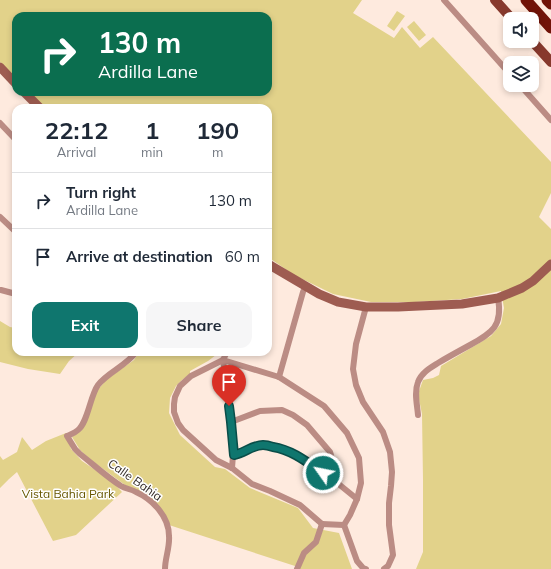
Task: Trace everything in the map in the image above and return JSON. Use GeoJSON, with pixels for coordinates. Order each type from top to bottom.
{"type":"FeatureCollection","features":[{"type":"Feature","properties":{"kind":"highway"},"geometry":{"type":"LineString","coordinates":[[526,0],[551,28]]}},
{"type":"Feature","properties":{"kind":"highway"},"geometry":{"type":"LineString","coordinates":[[547,0],[551,4]]}},
{"type":"Feature","properties":{"kind":"main road"},"geometry":{"type":"LineString","coordinates":[[495,0],[506,12]]}},
{"type":"Feature","properties":{"kind":"main road"},"geometry":{"type":"LineString","coordinates":[[538,48],[551,62]]}},
{"type":"Feature","properties":{"kind":"street"},"geometry":{"type":"LineString","coordinates":[[444,0],[503,66]]}},
{"type":"Feature","properties":{"kind":"street"},"geometry":{"type":"LineString","coordinates":[[0,67],[12,80]]}},
{"type":"Feature","properties":{"kind":"street"},"geometry":{"type":"LineString","coordinates":[[526,92],[551,120]]}},
{"type":"Feature","properties":{"kind":"street"},"geometry":{"type":"LineString","coordinates":[[28,96],[36,104]]}},
{"type":"Feature","properties":{"kind":"street"},"geometry":{"type":"LineString","coordinates":[[0,123],[12,136]]}},
{"type":"Feature","properties":{"kind":"street"},"geometry":{"type":"LineString","coordinates":[[0,217],[12,228]]}},
{"type":"Feature","properties":{"kind":"street"},"geometry":{"type":"LineString","coordinates":[[272,266],[305,287],[338,302],[366,307],[398,307],[462,304],[498,298],[522,288],[533,281],[551,264]]}},
{"type":"Feature","properties":{"kind":"street"},"geometry":{"type":"LineString","coordinates":[[279,377],[305,287]]}},
{"type":"Feature","properties":{"kind":"street"},"geometry":{"type":"LineString","coordinates":[[1,290],[12,293]]}},
{"type":"Feature","properties":{"kind":"street"},"geometry":{"type":"LineString","coordinates":[[418,415],[416,387],[421,375],[430,368],[491,332],[498,320],[498,298]]}},
{"type":"Feature","properties":{"kind":"street"},"geometry":{"type":"LineString","coordinates":[[366,307],[356,344],[353,369],[356,386],[363,402],[383,432],[390,452],[392,472],[389,503],[389,526],[393,555],[388,566],[384,569]]}},
{"type":"Feature","properties":{"kind":"street","name":"Calle Bahia"},"geometry":{"type":"LineString","coordinates":[[133,356],[117,370],[103,379],[97,387],[91,400],[85,420],[80,430],[67,436],[80,454],[122,486],[142,495],[157,507],[164,517],[169,536],[165,569]]}},
{"type":"Feature","properties":{"kind":"street"},"geometry":{"type":"LineString","coordinates":[[225,356],[223,360],[234,455],[232,468]]}},
{"type":"Feature","properties":{"kind":"street"},"geometry":{"type":"LineString","coordinates":[[223,360],[279,377],[324,406],[347,433],[359,458],[361,483],[357,498],[344,525],[322,524],[300,505],[252,484],[232,468],[216,460],[183,430],[178,423],[174,412],[175,397],[180,386],[191,376],[223,360]]}},
{"type":"Feature","properties":{"kind":"street"},"geometry":{"type":"LineString","coordinates":[[231,422],[260,411],[282,410],[293,415],[307,425],[330,452],[335,473],[330,477]]}},
{"type":"Feature","properties":{"kind":"street"},"geometry":{"type":"LineString","coordinates":[[234,455],[241,454],[250,449],[264,445],[294,453],[330,477],[357,498]]}},
{"type":"Feature","properties":{"kind":"street"},"geometry":{"type":"LineString","coordinates":[[297,569],[304,553],[316,542],[322,524]]}},
{"type":"Feature","properties":{"kind":"street"},"geometry":{"type":"LineString","coordinates":[[344,525],[357,561],[363,568],[366,569]]}},
{"type":"Feature","properties":{"kind":"green space"},"geometry":{"type":"Polygon","coordinates":[[[0,0],[362,0],[353,13],[394,38],[402,27],[420,48],[433,37],[551,162],[551,193],[539,217],[551,229],[551,569],[416,569],[423,552],[422,414],[418,394],[423,380],[439,375],[441,366],[491,336],[501,324],[504,308],[501,291],[462,299],[415,302],[371,302],[333,294],[294,275],[272,260],[272,104],[40,104],[33,96],[272,96],[272,12],[12,12],[12,75],[0,62],[0,0]]]}},
{"type":"Feature","properties":{"kind":"green space"},"geometry":{"type":"Polygon","coordinates":[[[397,11],[405,16],[394,31],[387,26],[397,11]]]}},
{"type":"Feature","properties":{"kind":"green space"},"geometry":{"type":"Polygon","coordinates":[[[414,21],[426,35],[419,41],[407,27],[414,21]]]}},
{"type":"Feature","properties":{"kind":"green space"},"geometry":{"type":"Polygon","coordinates":[[[0,321],[12,327],[12,356],[75,356],[60,374],[28,369],[0,362],[0,321]]]}},
{"type":"Feature","properties":{"kind":"green space"},"geometry":{"type":"Polygon","coordinates":[[[136,356],[215,356],[190,371],[190,374],[176,386],[170,398],[169,413],[180,435],[215,467],[225,469],[250,488],[298,508],[313,528],[339,533],[352,569],[297,569],[295,566],[169,525],[162,510],[146,494],[125,485],[80,450],[72,437],[82,430],[97,391],[106,380],[134,360],[136,356]]]}},
{"type":"Feature","properties":{"kind":"green space","name":"Vista Bahia Park"},"geometry":{"type":"Polygon","coordinates":[[[66,433],[71,449],[82,461],[113,482],[122,492],[76,535],[53,541],[17,472],[0,488],[0,456],[3,460],[17,452],[22,437],[32,450],[46,441],[66,433]]]}},
{"type":"Feature","properties":{"kind":"route"},"geometry":{"type":"LineString","coordinates":[[229,406],[234,455],[241,454],[250,449],[264,445],[279,448],[294,453],[323,473]]}}]}
